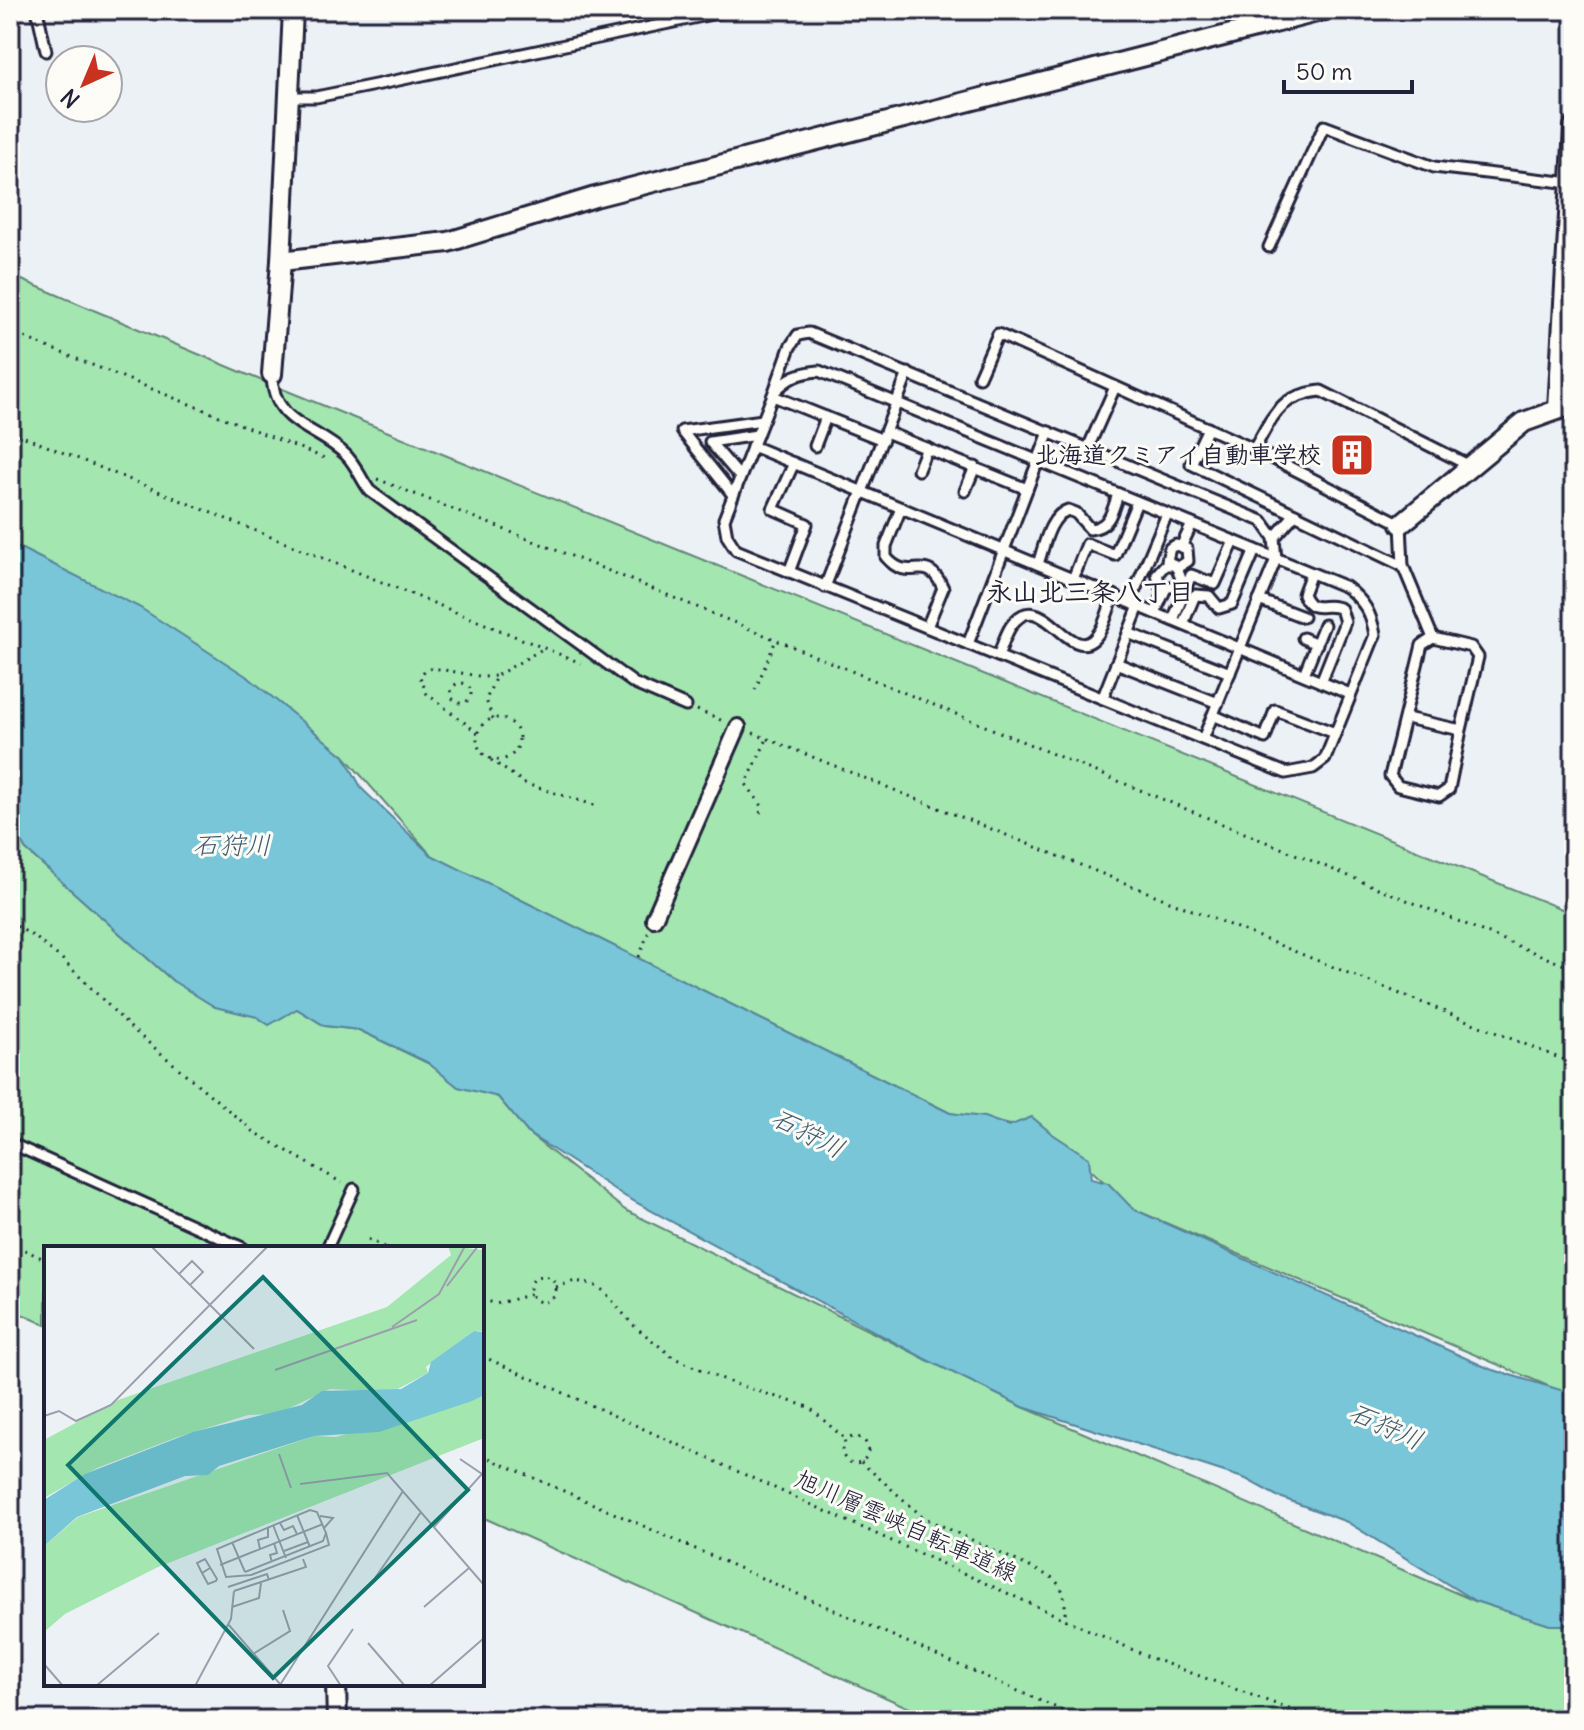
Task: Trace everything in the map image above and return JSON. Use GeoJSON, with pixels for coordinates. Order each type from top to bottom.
{"type":"FeatureCollection","features":[{"type":"Feature","properties":{"kind":"street"},"geometry":{"type":"LineString","coordinates":[[272,374],[281,261],[293,10]]}},
{"type":"Feature","properties":{"kind":"street"},"geometry":{"type":"LineString","coordinates":[[281,261],[448,242],[595,197],[1325,10]]}},
{"type":"Feature","properties":{"kind":"street"},"geometry":{"type":"LineString","coordinates":[[1401,524],[1524,422],[1566,406],[1574,127]]}},
{"type":"Feature","properties":{"kind":"street"},"geometry":{"type":"LineString","coordinates":[[654,919],[738,727]]}},
{"type":"Feature","properties":{"kind":"street"},"geometry":{"type":"LineString","coordinates":[[336,1686],[337,1720]]}},
{"type":"Feature","properties":{"kind":"lane"},"geometry":{"type":"LineString","coordinates":[[37,10],[44,44]]}},
{"type":"Feature","properties":{"kind":"lane"},"geometry":{"type":"LineString","coordinates":[[288,97],[316,97],[367,87],[731,10]]}},
{"type":"Feature","properties":{"kind":"lane"},"geometry":{"type":"LineString","coordinates":[[1269,247],[1324,126],[1434,167],[1571,183]]}},
{"type":"Feature","properties":{"kind":"lane"},"geometry":{"type":"LineString","coordinates":[[773,394],[788,378],[798,373],[819,371],[1276,559],[1346,587],[1363,601],[1372,617],[1375,635],[1325,759],[1313,768],[1286,773],[736,550],[727,536],[724,519],[790,347],[798,335],[809,333],[1262,521],[1274,538],[1276,559],[1203,739]]}},
{"type":"Feature","properties":{"kind":"lane"},"geometry":{"type":"LineString","coordinates":[[979,377],[998,334],[1254,449],[1401,524],[1403,566],[1433,638]]}},
{"type":"Feature","properties":{"kind":"lane"},"geometry":{"type":"LineString","coordinates":[[825,587],[908,373]]}},
{"type":"Feature","properties":{"kind":"lane"},"geometry":{"type":"LineString","coordinates":[[272,374],[272,390],[279,407],[345,453],[366,486],[378,497],[635,684],[686,706]]}},
{"type":"Feature","properties":{"kind":"lane"},"geometry":{"type":"LineString","coordinates":[[1088,448],[1115,387]]}},
{"type":"Feature","properties":{"kind":"lane"},"geometry":{"type":"LineString","coordinates":[[1254,449],[1278,409],[1297,394],[1321,391],[1470,466]]}},
{"type":"Feature","properties":{"kind":"lane"},"geometry":{"type":"LineString","coordinates":[[773,394],[826,417],[927,448],[1027,489]]}},
{"type":"Feature","properties":{"kind":"lane"},"geometry":{"type":"LineString","coordinates":[[815,446],[826,417]]}},
{"type":"Feature","properties":{"kind":"lane"},"geometry":{"type":"LineString","coordinates":[[733,495],[682,431],[763,420]]}},
{"type":"Feature","properties":{"kind":"lane"},"geometry":{"type":"LineString","coordinates":[[1208,428],[1191,464],[1403,566]]}},
{"type":"Feature","properties":{"kind":"lane"},"geometry":{"type":"LineString","coordinates":[[968,644],[1049,432]]}},
{"type":"Feature","properties":{"kind":"lane"},"geometry":{"type":"LineString","coordinates":[[740,477],[710,442],[757,435]]}},
{"type":"Feature","properties":{"kind":"lane"},"geometry":{"type":"LineString","coordinates":[[752,446],[1350,694]]}},
{"type":"Feature","properties":{"kind":"lane"},"geometry":{"type":"LineString","coordinates":[[918,470],[927,448]]}},
{"type":"Feature","properties":{"kind":"lane"},"geometry":{"type":"LineString","coordinates":[[789,572],[807,524],[773,509],[794,463]]}},
{"type":"Feature","properties":{"kind":"lane"},"geometry":{"type":"LineString","coordinates":[[965,491],[975,467]]}},
{"type":"Feature","properties":{"kind":"lane"},"geometry":{"type":"LineString","coordinates":[[1038,564],[1061,512],[1068,510],[1076,513],[1090,529],[1100,528],[1108,522],[1118,494]]}},
{"type":"Feature","properties":{"kind":"lane"},"geometry":{"type":"LineString","coordinates":[[1073,579],[1087,544],[1115,555],[1137,502]]}},
{"type":"Feature","properties":{"kind":"lane"},"geometry":{"type":"LineString","coordinates":[[901,508],[886,546],[886,557],[894,567],[906,571],[929,570],[938,578],[943,588],[927,627]]}},
{"type":"Feature","properties":{"kind":"lane"},"geometry":{"type":"LineString","coordinates":[[1103,697],[1128,633],[1134,604],[1167,514]]}},
{"type":"Feature","properties":{"kind":"lane"},"geometry":{"type":"LineString","coordinates":[[1274,538],[1295,514]]}},
{"type":"Feature","properties":{"kind":"lane"},"geometry":{"type":"LineString","coordinates":[[1182,545],[1192,524]]}},
{"type":"Feature","properties":{"kind":"lane"},"geometry":{"type":"LineString","coordinates":[[1178,622],[1191,575],[1215,584],[1234,541]]}},
{"type":"Feature","properties":{"kind":"lane"},"geometry":{"type":"LineString","coordinates":[[1166,588],[1157,580],[1157,574],[1165,565],[1174,566],[1188,561],[1187,549],[1182,545],[1176,545],[1167,553],[1174,566],[1181,573],[1178,585],[1166,588]]}},
{"type":"Feature","properties":{"kind":"lane"},"geometry":{"type":"LineString","coordinates":[[1178,622],[1195,595],[1209,596],[1219,608],[1232,604],[1255,550]]}},
{"type":"Feature","properties":{"kind":"lane"},"geometry":{"type":"LineString","coordinates":[[1311,573],[1303,594],[1307,603],[1314,608],[1334,605],[1341,609],[1345,622],[1321,682]]}},
{"type":"Feature","properties":{"kind":"lane"},"geometry":{"type":"LineString","coordinates":[[1155,613],[1166,588]]}},
{"type":"Feature","properties":{"kind":"lane"},"geometry":{"type":"LineString","coordinates":[[998,656],[1011,626],[1023,615],[1036,613],[1049,619],[1064,637],[1073,642],[1087,642],[1099,634],[1114,595]]}},
{"type":"Feature","properties":{"kind":"lane"},"geometry":{"type":"LineString","coordinates":[[1259,600],[1303,617]]}},
{"type":"Feature","properties":{"kind":"lane"},"geometry":{"type":"LineString","coordinates":[[1282,622],[1287,611]]}},
{"type":"Feature","properties":{"kind":"lane"},"geometry":{"type":"LineString","coordinates":[[1304,674],[1324,625]]}},
{"type":"Feature","properties":{"kind":"lane"},"geometry":{"type":"LineString","coordinates":[[1128,633],[1230,673]]}},
{"type":"Feature","properties":{"kind":"lane"},"geometry":{"type":"LineString","coordinates":[[1303,638],[1317,644]]}},
{"type":"Feature","properties":{"kind":"lane"},"geometry":{"type":"LineString","coordinates":[[1433,638],[1471,647],[1478,657],[1449,789],[1439,796],[1398,786],[1390,776],[1422,645],[1433,638]]}},
{"type":"Feature","properties":{"kind":"lane"},"geometry":{"type":"LineString","coordinates":[[1116,663],[1218,703]]}},
{"type":"Feature","properties":{"kind":"lane"},"geometry":{"type":"LineString","coordinates":[[1213,715],[1265,738],[1275,710],[1335,733]]}},
{"type":"Feature","properties":{"kind":"lane"},"geometry":{"type":"LineString","coordinates":[[1406,718],[1461,730]]}},
{"type":"Feature","properties":{"kind":"lane"},"geometry":{"type":"LineString","coordinates":[[10,1143],[239,1246]]}},
{"type":"Feature","properties":{"kind":"lane"},"geometry":{"type":"LineString","coordinates":[[328,1246],[354,1189]]}},
{"type":"Feature","properties":{"kind":"path"},"geometry":{"type":"LineString","coordinates":[[10,332],[329,460]]}},
{"type":"Feature","properties":{"kind":"path"},"geometry":{"type":"LineString","coordinates":[[10,431],[583,664]]}},
{"type":"Feature","properties":{"kind":"path"},"geometry":{"type":"LineString","coordinates":[[358,472],[776,640],[1574,969]]}},
{"type":"Feature","properties":{"kind":"path"},"geometry":{"type":"LineString","coordinates":[[755,690],[776,640]]}},
{"type":"Feature","properties":{"kind":"path"},"geometry":{"type":"LineString","coordinates":[[478,733],[427,694],[420,677],[425,670],[433,668],[484,677],[496,676],[544,648]]}},
{"type":"Feature","properties":{"kind":"path"},"geometry":{"type":"LineString","coordinates":[[461,673],[463,683]]}},
{"type":"Feature","properties":{"kind":"path"},"geometry":{"type":"LineString","coordinates":[[493,719],[486,700],[496,676]]}},
{"type":"Feature","properties":{"kind":"path"},"geometry":{"type":"LineString","coordinates":[[447,708],[456,702],[466,703],[471,696],[469,686],[456,684],[451,690],[456,702]]}},
{"type":"Feature","properties":{"kind":"path"},"geometry":{"type":"LineString","coordinates":[[686,706],[1574,1064]]}},
{"type":"Feature","properties":{"kind":"path"},"geometry":{"type":"LineString","coordinates":[[488,758],[508,759],[519,742],[512,724],[500,718],[486,722],[478,733],[479,747],[488,758],[526,784],[600,807]]}},
{"type":"Feature","properties":{"kind":"path"},"geometry":{"type":"LineString","coordinates":[[760,813],[762,806],[746,784],[767,739]]}},
{"type":"Feature","properties":{"kind":"path"},"geometry":{"type":"LineString","coordinates":[[639,957],[654,919]]}},
{"type":"Feature","properties":{"kind":"path"},"geometry":{"type":"LineString","coordinates":[[10,922],[63,960],[131,1028],[253,1131],[354,1189]]}},
{"type":"Feature","properties":{"kind":"path"},"geometry":{"type":"LineString","coordinates":[[368,1239],[382,1246]]}},
{"type":"Feature","properties":{"kind":"path"},"geometry":{"type":"LineString","coordinates":[[10,1243],[44,1259]]}},
{"type":"Feature","properties":{"kind":"path"},"geometry":{"type":"LineString","coordinates":[[539,1276],[552,1279],[556,1287],[549,1300],[537,1300],[532,1294],[532,1282],[539,1276]]}},
{"type":"Feature","properties":{"kind":"path"},"geometry":{"type":"LineString","coordinates":[[556,1287],[575,1281],[592,1284],[604,1291],[632,1324],[674,1358],[732,1383],[809,1407],[846,1440]]}},
{"type":"Feature","properties":{"kind":"path"},"geometry":{"type":"LineString","coordinates":[[484,1300],[496,1304],[532,1294]]}},
{"type":"Feature","properties":{"kind":"path","name":"旭川層雲峡自転車道線"},"geometry":{"type":"LineString","coordinates":[[484,1357],[1151,1658],[1319,1720]]}},
{"type":"Feature","properties":{"kind":"path"},"geometry":{"type":"LineString","coordinates":[[855,1436],[867,1443],[868,1456],[861,1462],[852,1463],[845,1459],[842,1447],[846,1440],[855,1436]]}},
{"type":"Feature","properties":{"kind":"path"},"geometry":{"type":"LineString","coordinates":[[484,1456],[1084,1720]]}},
{"type":"Feature","properties":{"kind":"path"},"geometry":{"type":"LineString","coordinates":[[861,1462],[923,1517],[1051,1577],[1066,1594],[1065,1619]]}},
{"type":"Feature","properties":{"kind":"green space"},"geometry":{"type":"Polygon","coordinates":[[[10,275],[253,377],[1574,914],[1574,1397],[1133,1209],[1051,1133],[950,1113],[431,855],[344,756],[10,550],[10,275]]]}},
{"type":"Feature","properties":{"kind":"green space"},"geometry":{"type":"Polygon","coordinates":[[[10,813],[25,849],[173,981],[297,1009],[325,1026],[359,1030],[498,1097],[529,1134],[625,1210],[1023,1407],[1475,1601],[1550,1625],[1574,1625],[1574,1720],[936,1720],[484,1518],[484,1246],[44,1246],[44,1324],[10,1309],[10,813]]]}},
{"type":"Feature","properties":{"kind":"water","name":"石狩川"},"geometry":{"type":"Polygon","coordinates":[[[10,543],[139,607],[249,678],[344,756],[362,789],[431,855],[950,1113],[984,1117],[1009,1126],[1032,1117],[1089,1158],[1091,1179],[1108,1183],[1133,1209],[1490,1369],[1574,1394],[1574,1625],[1550,1625],[1475,1601],[1347,1522],[1277,1496],[1246,1479],[1023,1407],[927,1360],[626,1197],[529,1134],[498,1097],[458,1087],[427,1062],[359,1030],[325,1026],[297,1009],[269,1025],[257,1017],[215,1007],[173,981],[25,849],[10,817],[10,543]]]}},
{"type":"Feature","properties":{"kind":"place","name":"北海道クミアイ自動車学校"},"geometry":{"type":"Point","coordinates":[1352,455]}},
{"type":"Feature","properties":{"kind":"district","name":"永山北三条八丁目"},"geometry":{"type":"Point","coordinates":[1090,592]}}]}
